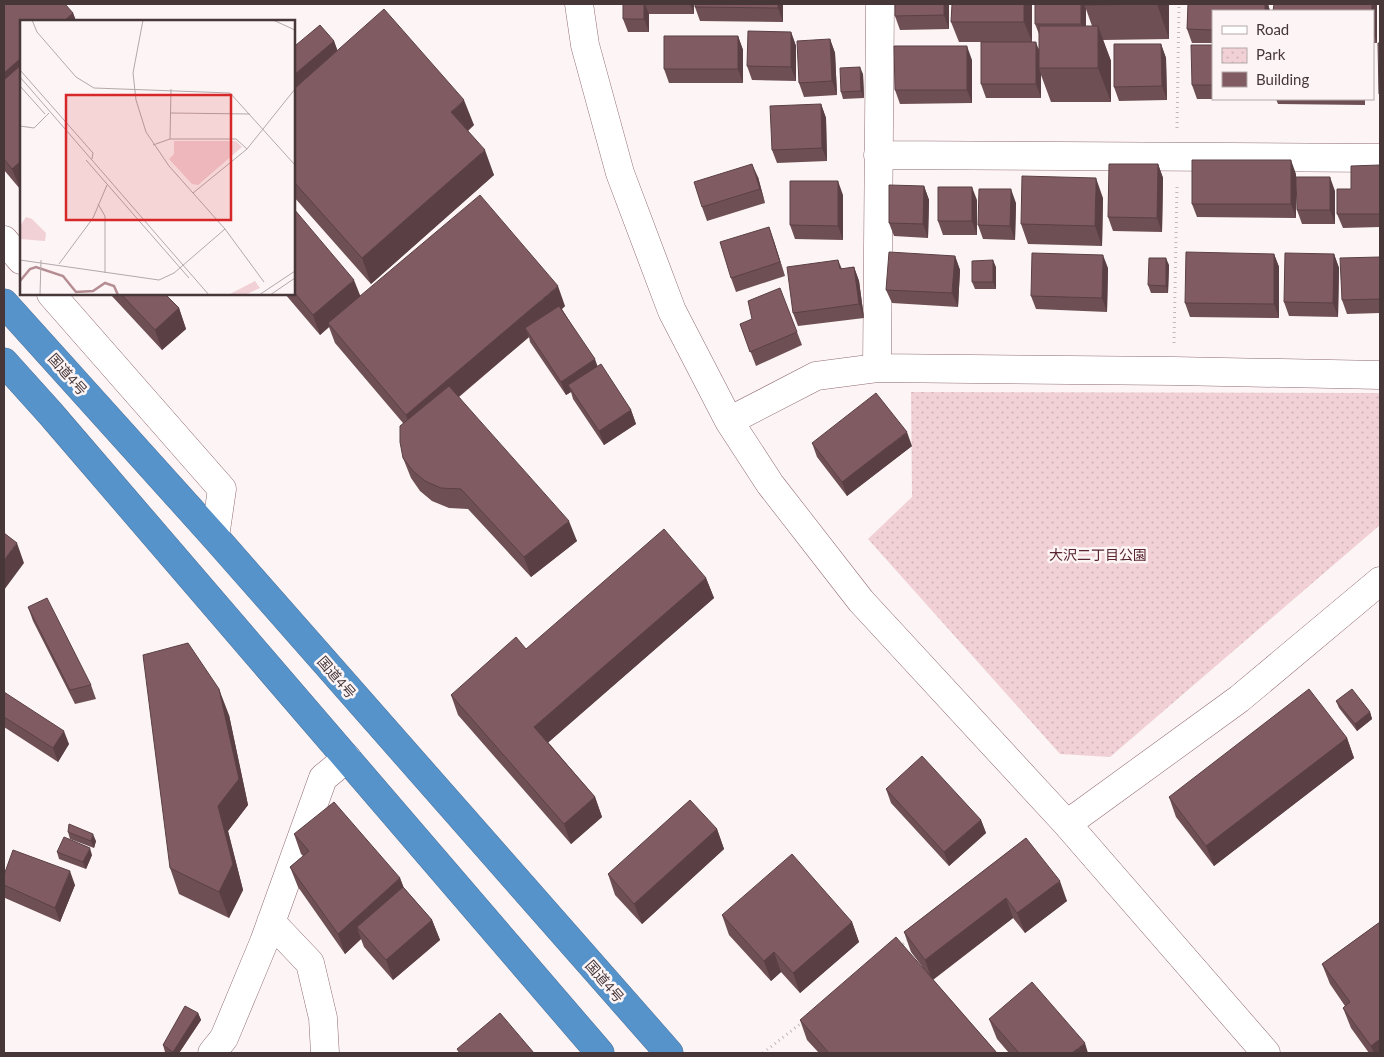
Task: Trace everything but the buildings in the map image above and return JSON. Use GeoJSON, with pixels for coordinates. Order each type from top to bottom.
{"type":"FeatureCollection","features":[{"type":"Feature","properties":{"kind":"highway","name":"国道4号"},"geometry":{"type":"LineString","coordinates":[[4,303],[215,537],[668,1053]]}},
{"type":"Feature","properties":{"kind":"highway"},"geometry":{"type":"LineString","coordinates":[[4,362],[57,420],[600,1053]]}},
{"type":"Feature","properties":{"kind":"street"},"geometry":{"type":"LineString","coordinates":[[579,4],[586,45],[620,173],[672,311],[729,421],[770,484],[861,601],[1067,824],[1266,1053]]}},
{"type":"Feature","properties":{"kind":"street"},"geometry":{"type":"LineString","coordinates":[[876,368],[880,4]]}},
{"type":"Feature","properties":{"kind":"street"},"geometry":{"type":"LineString","coordinates":[[878,155],[1380,158]]}},
{"type":"Feature","properties":{"kind":"street"},"geometry":{"type":"LineString","coordinates":[[4,240],[20,259]]}},
{"type":"Feature","properties":{"kind":"street"},"geometry":{"type":"LineString","coordinates":[[52,295],[222,489],[215,537]]}},
{"type":"Feature","properties":{"kind":"street"},"geometry":{"type":"LineString","coordinates":[[729,421],[816,376],[876,368],[1380,375]]}},
{"type":"Feature","properties":{"kind":"street"},"geometry":{"type":"LineString","coordinates":[[1067,824],[1239,699],[1380,580]]}},
{"type":"Feature","properties":{"kind":"street"},"geometry":{"type":"LineString","coordinates":[[212,1053],[224,1038],[271,922],[323,778],[347,758]]}},
{"type":"Feature","properties":{"kind":"street"},"geometry":{"type":"LineString","coordinates":[[271,922],[310,963],[323,1018],[325,1053]]}},
{"type":"Feature","properties":{"kind":"path"},"geometry":{"type":"LineString","coordinates":[[1174,371],[1179,4]]}},
{"type":"Feature","properties":{"kind":"path"},"geometry":{"type":"LineString","coordinates":[[895,951],[911,939]]}},
{"type":"Feature","properties":{"kind":"path"},"geometry":{"type":"LineString","coordinates":[[763,1053],[809,1017]]}},
{"type":"Feature","properties":{"kind":"green space","name":"大沢二丁目公園"},"geometry":{"type":"Polygon","coordinates":[[[911,392],[1380,393],[1380,525],[1110,757],[1060,754],[868,539],[912,497],[911,392]]]}}]}
